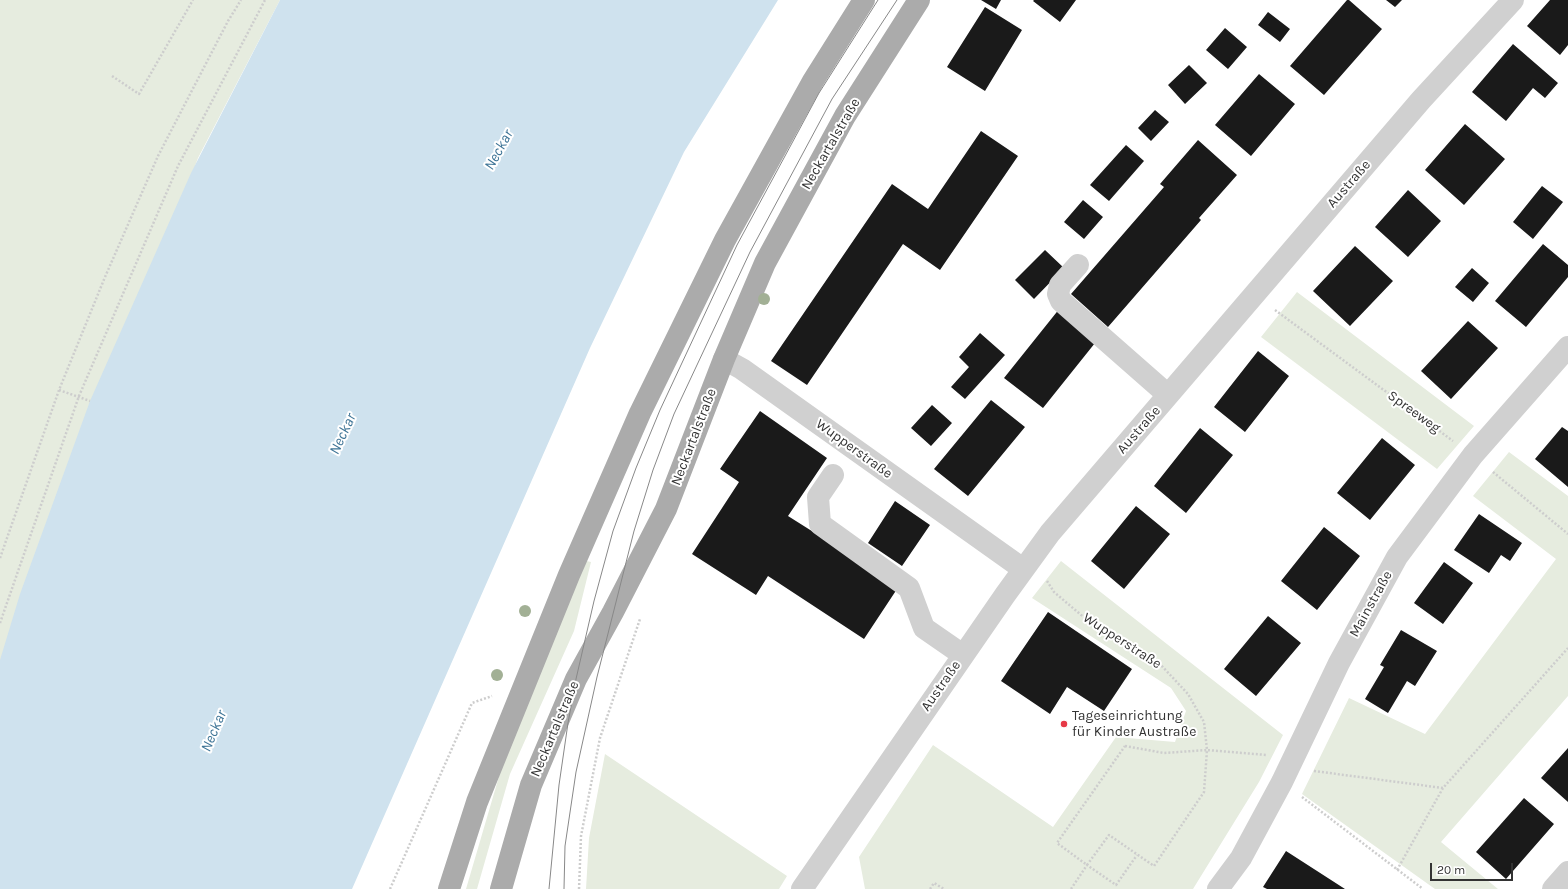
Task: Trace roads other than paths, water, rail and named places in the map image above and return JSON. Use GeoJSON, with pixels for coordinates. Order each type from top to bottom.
{"type":"FeatureCollection","features":[{"type":"Feature","properties":{"kind":"main road"},"geometry":{"type":"LineString","coordinates":[[450,889],[477,802],[569,575],[640,413],[725,240],[813,81],[864,0]]}},
{"type":"Feature","properties":{"kind":"main road","name":"Neckartalstraße"},"geometry":{"type":"LineString","coordinates":[[501,889],[531,785],[576,679],[613,612],[666,509],[724,359],[765,263],[845,116],[919,0]]}},
{"type":"Feature","properties":{"kind":"street","name":"Austraße"},"geometry":{"type":"LineString","coordinates":[[806,888],[963,655],[1050,533],[1421,100],[1513,0]]}},
{"type":"Feature","properties":{"kind":"street"},"geometry":{"type":"LineString","coordinates":[[1078,265],[1060,285],[1058,294],[1061,301],[1168,395]]}},
{"type":"Feature","properties":{"kind":"street","name":"Mainstraße"},"geometry":{"type":"LineString","coordinates":[[1218,889],[1241,858],[1282,782],[1339,663],[1397,557],[1473,455],[1568,347]]}},
{"type":"Feature","properties":{"kind":"street","name":"Wupperstraße"},"geometry":{"type":"LineString","coordinates":[[724,359],[748,373],[1023,569]]}},
{"type":"Feature","properties":{"kind":"street"},"geometry":{"type":"LineString","coordinates":[[833,475],[818,497],[820,524],[909,588],[924,628],[963,655]]}},
{"type":"Feature","properties":{"kind":"street"},"geometry":{"type":"LineString","coordinates":[[1553,889],[1568,872]]}},
{"type":"Feature","properties":{"kind":"water","name":"Neckar"},"geometry":{"type":"Polygon","coordinates":[[[280,0],[778,0],[684,152],[590,348],[352,889],[0,889],[0,660],[20,594],[90,401],[191,173],[280,0]]]}},
{"type":"Feature","properties":{"kind":"tram line"},"geometry":{"type":"LineString","coordinates":[[549,889],[559,785],[576,679],[594,601],[613,531],[636,468],[660,410],[737,245],[819,93],[878,0]]}},
{"type":"Feature","properties":{"kind":"tram line"},"geometry":{"type":"LineString","coordinates":[[564,889],[565,846],[576,772],[597,677],[634,531],[653,470],[674,414],[750,252],[832,99],[897,0]]}},
{"type":"Feature","properties":{"kind":"place","name":"Tageseinrichtung für Kinder Austraße"},"geometry":{"type":"Point","coordinates":[1064,724]}}]}
